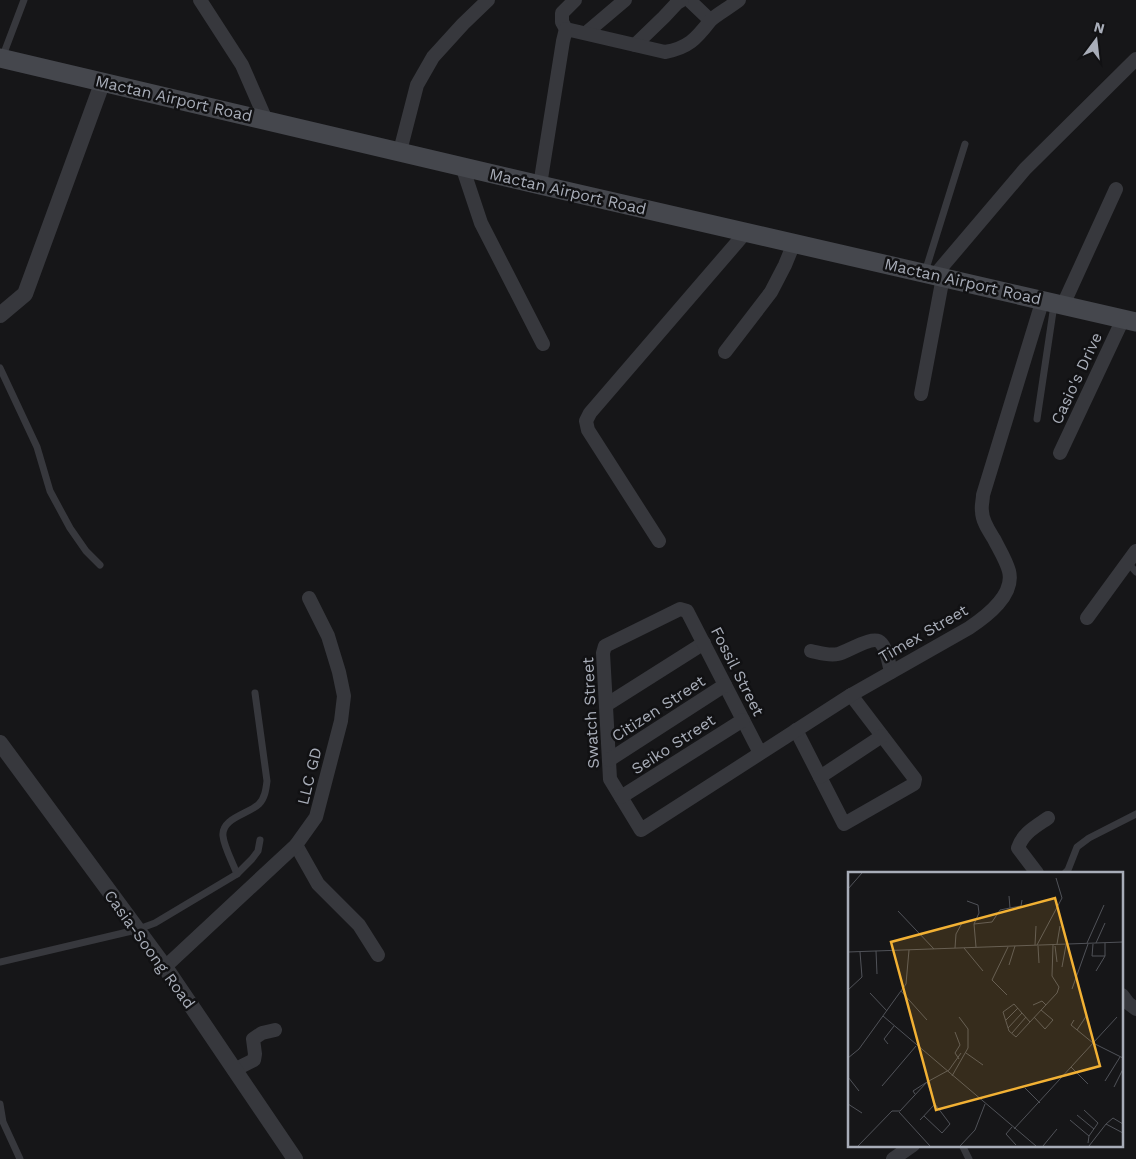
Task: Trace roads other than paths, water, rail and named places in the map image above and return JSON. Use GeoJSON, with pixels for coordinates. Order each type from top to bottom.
{"type":"FeatureCollection","features":[{"type":"Feature","properties":{"kind":"main road","name":"Mactan Airport Road"},"geometry":{"type":"LineString","coordinates":[[1,58],[540,185],[1129,320]]}},
{"type":"Feature","properties":{"kind":"street"},"geometry":{"type":"LineString","coordinates":[[200,0],[242,65],[266,120]]}},
{"type":"Feature","properties":{"kind":"street"},"geometry":{"type":"LineString","coordinates":[[400,151],[417,86],[433,57],[488,0]]}},
{"type":"Feature","properties":{"kind":"street"},"geometry":{"type":"LineString","coordinates":[[540,185],[566,29],[562,22],[562,13],[575,0]]}},
{"type":"Feature","properties":{"kind":"street"},"geometry":{"type":"LineString","coordinates":[[586,33],[625,0]]}},
{"type":"Feature","properties":{"kind":"street"},"geometry":{"type":"LineString","coordinates":[[635,45],[682,0]]}},
{"type":"Feature","properties":{"kind":"street"},"geometry":{"type":"LineString","coordinates":[[689,0],[710,20]]}},
{"type":"Feature","properties":{"kind":"street"},"geometry":{"type":"LineString","coordinates":[[566,29],[665,52],[677,50],[685,47],[708,26],[710,20],[739,0]]}},
{"type":"Feature","properties":{"kind":"street"},"geometry":{"type":"LineString","coordinates":[[921,394],[934,275],[1025,169],[1136,59]]}},
{"type":"Feature","properties":{"kind":"street"},"geometry":{"type":"LineString","coordinates":[[0,315],[25,294],[103,81]]}},
{"type":"Feature","properties":{"kind":"street"},"geometry":{"type":"LineString","coordinates":[[462,166],[481,223],[543,344]]}},
{"type":"Feature","properties":{"kind":"street"},"geometry":{"type":"LineString","coordinates":[[1054,302],[1116,189]]}},
{"type":"Feature","properties":{"kind":"street"},"geometry":{"type":"LineString","coordinates":[[658,541],[588,430],[586,421],[590,413],[746,232]]}},
{"type":"Feature","properties":{"kind":"street"},"geometry":{"type":"LineString","coordinates":[[725,352],[771,292],[786,265],[794,243]]}},
{"type":"Feature","properties":{"kind":"street","name":"Timex Street"},"geometry":{"type":"LineString","coordinates":[[641,830],[851,695],[969,628],[986,616],[1001,601],[1010,582],[1009,571],[984,518],[982,512],[983,495],[1054,302]]}},
{"type":"Feature","properties":{"kind":"street","name":"Casio's Drive"},"geometry":{"type":"LineString","coordinates":[[1060,453],[1129,320]]}},
{"type":"Feature","properties":{"kind":"street"},"geometry":{"type":"LineString","coordinates":[[1087,618],[1132,567],[1136,551]]}},
{"type":"Feature","properties":{"kind":"street","name":"LLC GD"},"geometry":{"type":"LineString","coordinates":[[165,967],[296,845],[316,817],[341,721],[344,696],[328,636],[309,598]]}},
{"type":"Feature","properties":{"kind":"street","name":"Fossil Street"},"geometry":{"type":"LineString","coordinates":[[605,646],[680,609],[687,611],[760,753]]}},
{"type":"Feature","properties":{"kind":"street"},"geometry":{"type":"LineString","coordinates":[[811,651],[823,654],[838,654],[877,640],[882,643],[891,672]]}},
{"type":"Feature","properties":{"kind":"street"},"geometry":{"type":"LineString","coordinates":[[606,705],[704,642]]}},
{"type":"Feature","properties":{"kind":"street","name":"Swatch Street"},"geometry":{"type":"LineString","coordinates":[[605,646],[603,653],[610,779],[641,830]]}},
{"type":"Feature","properties":{"kind":"street","name":"Citizen Street"},"geometry":{"type":"LineString","coordinates":[[609,760],[725,684]]}},
{"type":"Feature","properties":{"kind":"street"},"geometry":{"type":"LineString","coordinates":[[796,730],[844,824],[914,784],[915,780],[851,695]]}},
{"type":"Feature","properties":{"kind":"street","name":"Seiko Street"},"geometry":{"type":"LineString","coordinates":[[621,797],[743,720]]}},
{"type":"Feature","properties":{"kind":"street"},"geometry":{"type":"LineString","coordinates":[[820,777],[882,736]]}},
{"type":"Feature","properties":{"kind":"street","name":"Casia-Soong Road"},"geometry":{"type":"LineString","coordinates":[[0,743],[165,967],[295,1159]]}},
{"type":"Feature","properties":{"kind":"street"},"geometry":{"type":"LineString","coordinates":[[1036,872],[1018,848],[1021,839],[1030,830],[1048,818]]}},
{"type":"Feature","properties":{"kind":"street"},"geometry":{"type":"LineString","coordinates":[[296,845],[318,884],[359,925],[378,955]]}},
{"type":"Feature","properties":{"kind":"street"},"geometry":{"type":"LineString","coordinates":[[234,1070],[254,1060],[253,1039],[262,1033],[275,1030]]}},
{"type":"Feature","properties":{"kind":"street"},"geometry":{"type":"LineString","coordinates":[[893,1159],[912,1146]]}},
{"type":"Feature","properties":{"kind":"lane"},"geometry":{"type":"LineString","coordinates":[[1,58],[24,0]]}},
{"type":"Feature","properties":{"kind":"lane"},"geometry":{"type":"LineString","coordinates":[[934,275],[965,144]]}},
{"type":"Feature","properties":{"kind":"lane"},"geometry":{"type":"LineString","coordinates":[[1037,419],[1054,302]]}},
{"type":"Feature","properties":{"kind":"lane"},"geometry":{"type":"LineString","coordinates":[[0,368],[37,447],[50,491],[70,528],[86,551],[100,565]]}},
{"type":"Feature","properties":{"kind":"lane"},"geometry":{"type":"LineString","coordinates":[[237,874],[223,837],[224,830],[226,824],[259,804],[265,793],[267,781],[255,693]]}},
{"type":"Feature","properties":{"kind":"lane"},"geometry":{"type":"LineString","coordinates":[[1066,872],[1077,847],[1089,838],[1136,814]]}},
{"type":"Feature","properties":{"kind":"lane"},"geometry":{"type":"LineString","coordinates":[[0,962],[136,930],[155,923],[237,874],[258,851],[260,840]]}},
{"type":"Feature","properties":{"kind":"lane"},"geometry":{"type":"LineString","coordinates":[[0,1104],[2,1123],[20,1159]]}},
{"type":"Feature","properties":{"kind":"lane"},"geometry":{"type":"LineString","coordinates":[[962,1146],[969,1159]]}}]}
